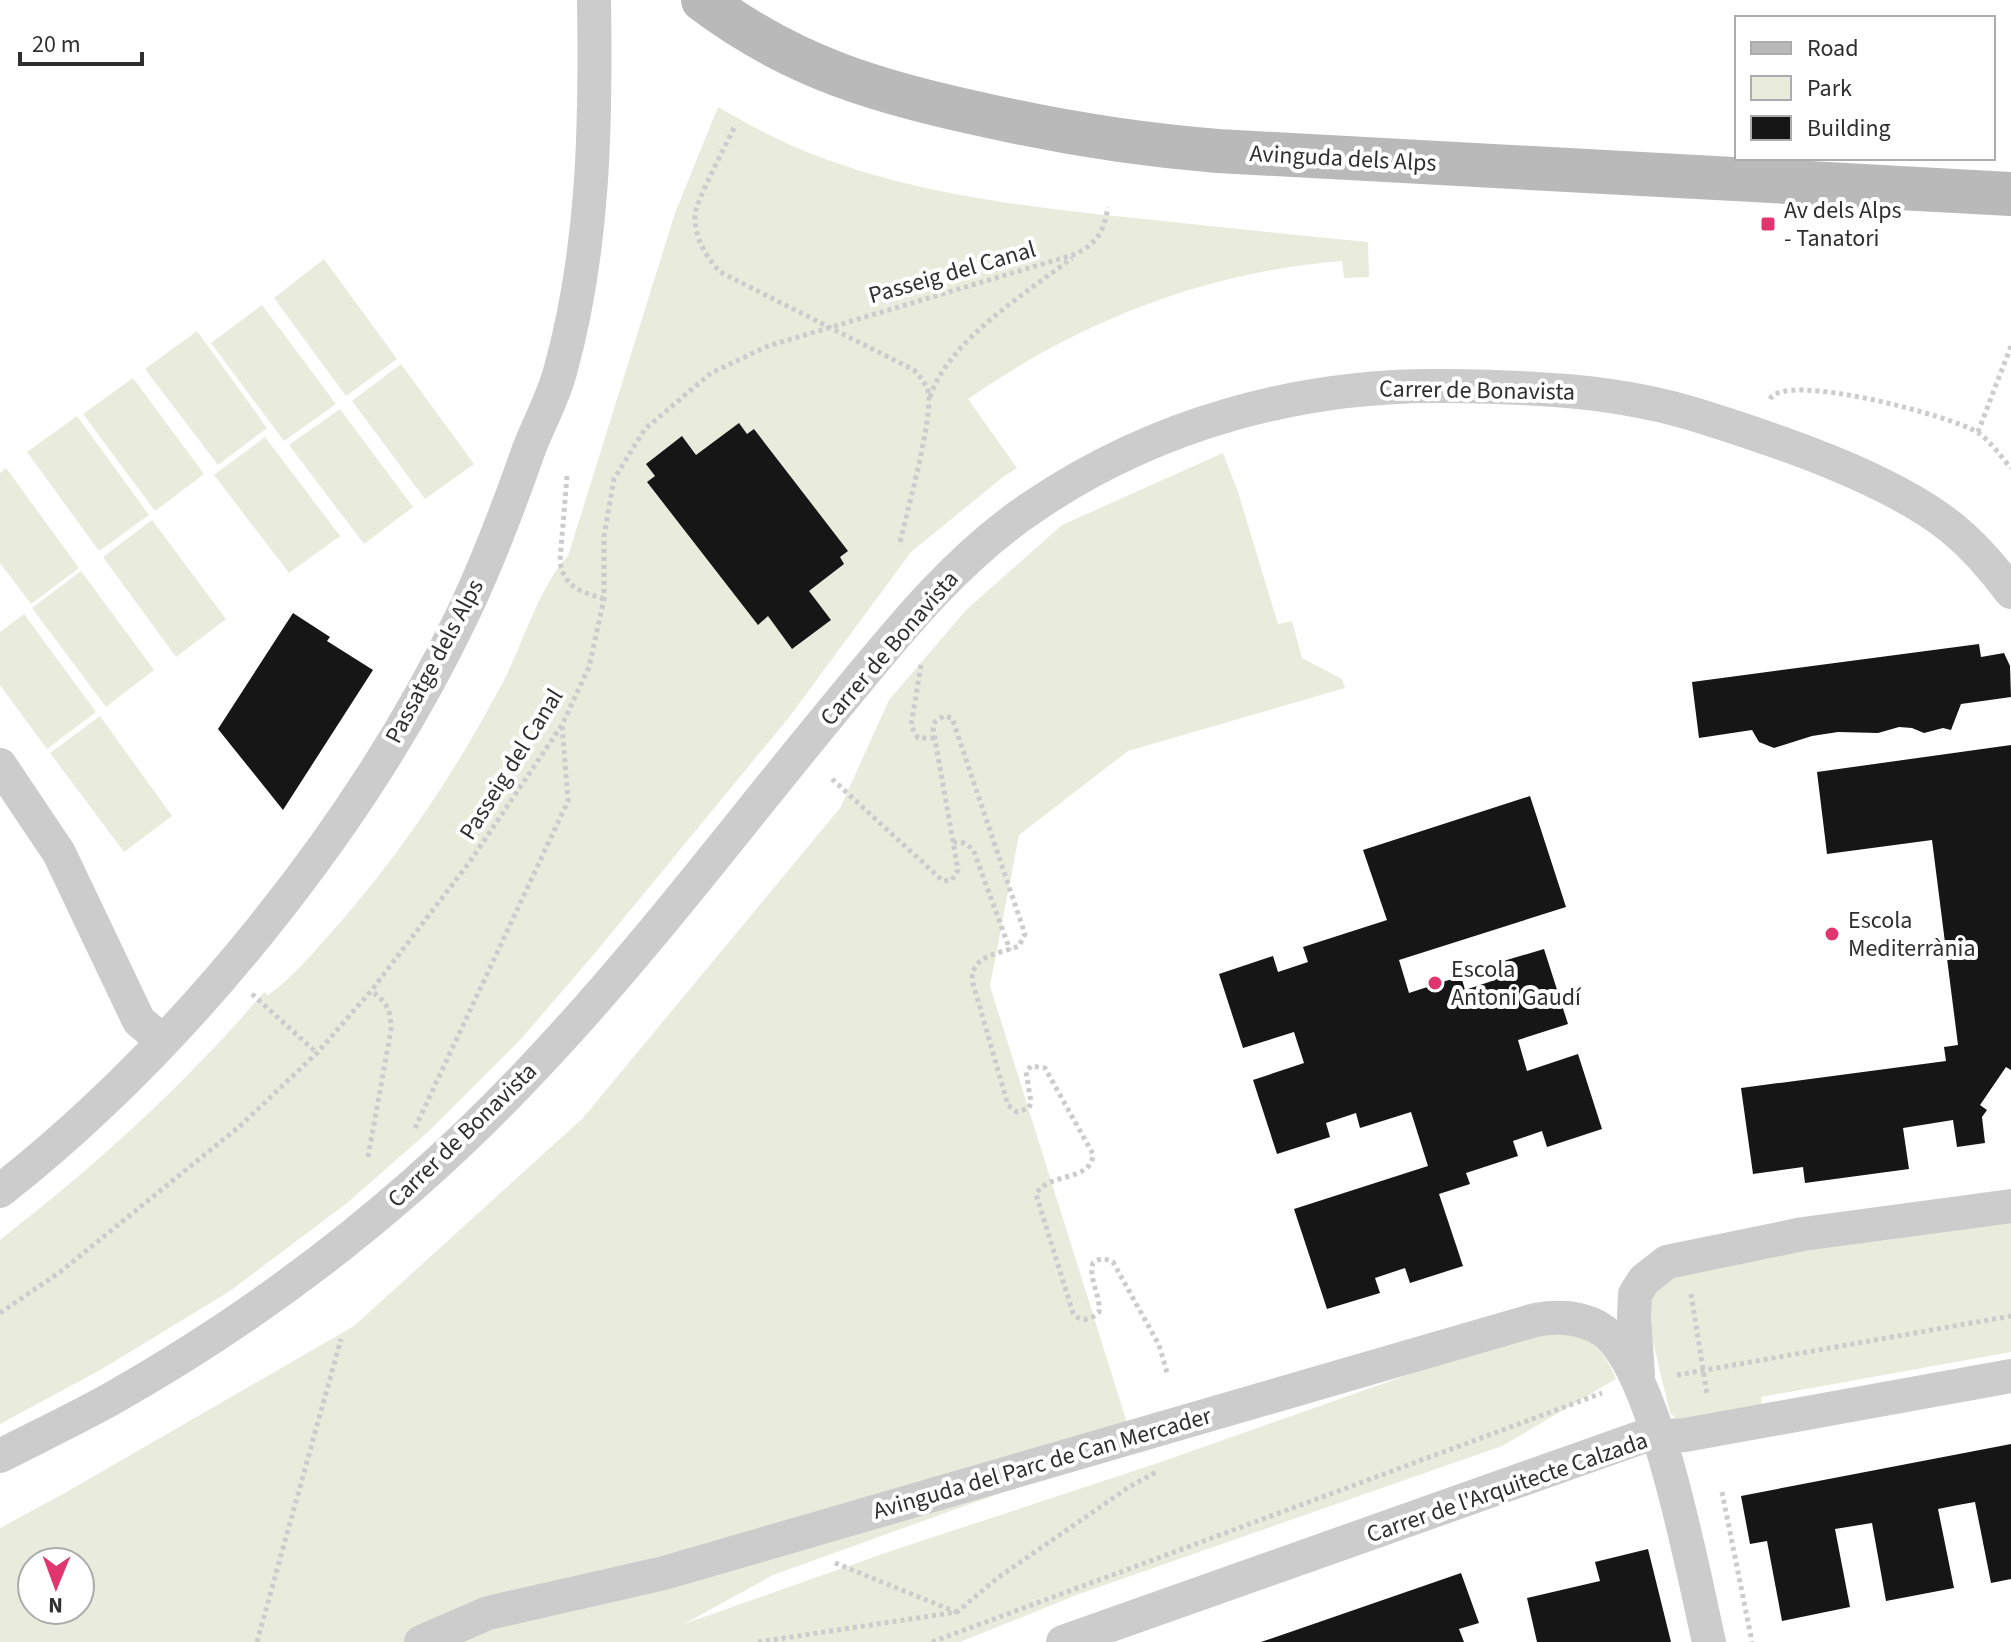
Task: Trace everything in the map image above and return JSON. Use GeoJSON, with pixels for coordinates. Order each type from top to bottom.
{"type":"FeatureCollection","features":[{"type":"Feature","properties":{"kind":"street","name":"Passatge dels Alps"},"geometry":{"type":"LineString","coordinates":[[0,1191],[85,1118],[163,1041],[285,898],[365,787],[440,658],[495,543],[559,374],[576,302],[589,227],[594,125],[594,0]]}},
{"type":"Feature","properties":{"kind":"street","name":"Avinguda dels Alps"},"geometry":{"type":"LineString","coordinates":[[703,0],[779,49],[887,93],[1018,122],[1117,139],[1218,151],[2011,194]]}},
{"type":"Feature","properties":{"kind":"street","name":"Carrer de Bonavista"},"geometry":{"type":"LineString","coordinates":[[0,1456],[107,1401],[189,1352],[326,1258],[402,1194],[541,1061],[621,969],[907,621],[967,559],[1030,508],[1091,470],[1153,440],[1224,416],[1306,396],[1399,385],[1521,387],[1607,394],[1675,408],[1748,431],[1862,477],[1916,503],[1952,528],[2011,592]]}},
{"type":"Feature","properties":{"kind":"street"},"geometry":{"type":"LineString","coordinates":[[0,765],[59,853],[139,1021],[163,1041]]}},
{"type":"Feature","properties":{"kind":"street"},"geometry":{"type":"LineString","coordinates":[[1678,1274],[1803,1234],[2011,1206]]}},
{"type":"Feature","properties":{"kind":"street","name":"Avinguda del Parc de Can Mercader"},"geometry":{"type":"LineString","coordinates":[[1639,1383],[1635,1294],[1644,1280],[1678,1274]]}},
{"type":"Feature","properties":{"kind":"street","name":"Avinguda del Parc de Can Mercader"},"geometry":{"type":"LineString","coordinates":[[421,1642],[488,1613],[664,1573],[1553,1317],[1587,1322],[1606,1333],[1639,1383],[1659,1435],[1709,1642]]}},
{"type":"Feature","properties":{"kind":"street","name":"Carrer de l'Arquitecte Calzada"},"geometry":{"type":"LineString","coordinates":[[1063,1642],[1129,1631],[1642,1437],[1685,1435],[2011,1376]]}},
{"type":"Feature","properties":{"kind":"path"},"geometry":{"type":"LineString","coordinates":[[734,128],[695,212],[703,249],[720,272],[914,370],[923,379],[929,402]]}},
{"type":"Feature","properties":{"kind":"path","name":"Passeig del Canal"},"geometry":{"type":"LineString","coordinates":[[0,1313],[60,1272],[240,1126],[317,1053],[371,991],[471,860],[562,725],[589,667],[604,599],[604,536],[614,479],[645,429],[711,373],[768,346],[1076,254],[1099,238],[1108,207]]}},
{"type":"Feature","properties":{"kind":"path"},"geometry":{"type":"LineString","coordinates":[[899,546],[936,379],[949,360],[980,330],[1076,254]]}},
{"type":"Feature","properties":{"kind":"path"},"geometry":{"type":"LineString","coordinates":[[1978,432],[2011,346]]}},
{"type":"Feature","properties":{"kind":"path"},"geometry":{"type":"LineString","coordinates":[[1768,405],[1773,394],[1783,390],[1827,392],[1901,405],[1978,432],[2011,468]]}},
{"type":"Feature","properties":{"kind":"path"},"geometry":{"type":"LineString","coordinates":[[567,476],[560,561],[562,572],[576,590],[604,599]]}},
{"type":"Feature","properties":{"kind":"path"},"geometry":{"type":"LineString","coordinates":[[921,665],[911,726],[918,738],[935,738]]}},
{"type":"Feature","properties":{"kind":"path"},"geometry":{"type":"LineString","coordinates":[[832,779],[943,881],[952,880],[957,874],[935,738],[935,722],[944,716],[952,718],[1025,934],[1023,943],[979,961],[974,966],[972,980],[1008,1105],[1017,1112],[1029,1108],[1031,1102],[1026,1072],[1031,1066],[1045,1068],[1093,1154],[1086,1170],[1042,1185],[1036,1194],[1073,1313],[1080,1319],[1087,1319],[1099,1312],[1091,1269],[1099,1259],[1113,1262],[1159,1345],[1168,1376]]}},
{"type":"Feature","properties":{"kind":"path"},"geometry":{"type":"LineString","coordinates":[[410,1138],[568,801],[562,725]]}},
{"type":"Feature","properties":{"kind":"path"},"geometry":{"type":"LineString","coordinates":[[953,842],[964,843],[973,849],[1010,950]]}},
{"type":"Feature","properties":{"kind":"path"},"geometry":{"type":"LineString","coordinates":[[368,1157],[391,1030],[390,1011],[382,998],[371,991]]}},
{"type":"Feature","properties":{"kind":"path"},"geometry":{"type":"LineString","coordinates":[[251,993],[317,1053]]}},
{"type":"Feature","properties":{"kind":"path"},"geometry":{"type":"LineString","coordinates":[[1678,1274],[1703,1371],[1707,1399]]}},
{"type":"Feature","properties":{"kind":"path"},"geometry":{"type":"LineString","coordinates":[[1675,1376],[2011,1316]]}},
{"type":"Feature","properties":{"kind":"path"},"geometry":{"type":"LineString","coordinates":[[257,1642],[341,1339]]}},
{"type":"Feature","properties":{"kind":"path"},"geometry":{"type":"LineString","coordinates":[[932,1642],[1603,1393]]}},
{"type":"Feature","properties":{"kind":"path"},"geometry":{"type":"LineString","coordinates":[[758,1642],[957,1612],[1008,1571],[1129,1487],[1160,1470]]}},
{"type":"Feature","properties":{"kind":"path"},"geometry":{"type":"LineString","coordinates":[[1722,1492],[1752,1642]]}},
{"type":"Feature","properties":{"kind":"path"},"geometry":{"type":"LineString","coordinates":[[831,1562],[957,1612]]}},
{"type":"Feature","properties":{"kind":"green space"},"geometry":{"type":"Polygon","coordinates":[[[718,107],[779,140],[830,161],[918,186],[1053,209],[1368,242],[1369,277],[1344,278],[1342,261],[1242,276],[1193,289],[1099,324],[1054,346],[968,399],[1017,468],[911,552],[790,716],[521,1039],[428,1132],[347,1203],[230,1291],[102,1369],[0,1424],[0,1240],[71,1183],[138,1123],[203,1059],[264,992],[268,995],[300,967],[379,876],[446,781],[504,680],[549,582],[568,556],[675,213],[718,107]]]}},
{"type":"Feature","properties":{"kind":"green space"},"geometry":{"type":"Polygon","coordinates":[[[324,259],[397,359],[346,396],[274,298],[324,259]]]}},
{"type":"Feature","properties":{"kind":"green space"},"geometry":{"type":"Polygon","coordinates":[[[262,305],[336,404],[284,441],[211,343],[262,305]]]}},
{"type":"Feature","properties":{"kind":"green space"},"geometry":{"type":"Polygon","coordinates":[[[197,331],[267,428],[218,465],[145,369],[197,331]]]}},
{"type":"Feature","properties":{"kind":"green space"},"geometry":{"type":"Polygon","coordinates":[[[401,364],[474,464],[425,499],[352,401],[401,364]]]}},
{"type":"Feature","properties":{"kind":"green space"},"geometry":{"type":"Polygon","coordinates":[[[133,378],[204,474],[155,511],[83,414],[133,378]]]}},
{"type":"Feature","properties":{"kind":"green space"},"geometry":{"type":"Polygon","coordinates":[[[340,409],[413,507],[364,544],[289,445],[340,409]]]}},
{"type":"Feature","properties":{"kind":"green space"},"geometry":{"type":"Polygon","coordinates":[[[77,416],[149,515],[99,551],[27,452],[77,416]]]}},
{"type":"Feature","properties":{"kind":"green space"},"geometry":{"type":"Polygon","coordinates":[[[265,437],[340,536],[289,573],[214,475],[265,437]]]}},
{"type":"Feature","properties":{"kind":"green space"},"geometry":{"type":"Polygon","coordinates":[[[1223,453],[1278,624],[1292,621],[1302,658],[1342,679],[1345,688],[1128,751],[1019,835],[990,986],[1134,1445],[773,1575],[684,1624],[891,1551],[1158,1463],[1501,1342],[1554,1332],[1583,1338],[1607,1360],[1616,1379],[1502,1446],[1079,1594],[960,1642],[0,1642],[0,1528],[354,1326],[583,1118],[840,808],[889,700],[966,610],[1062,525],[1223,453]]]}},
{"type":"Feature","properties":{"kind":"green space"},"geometry":{"type":"Polygon","coordinates":[[[6,468],[79,568],[31,604],[0,563],[0,473],[6,468]]]}},
{"type":"Feature","properties":{"kind":"green space"},"geometry":{"type":"Polygon","coordinates":[[[152,520],[226,619],[176,657],[103,557],[152,520]]]}},
{"type":"Feature","properties":{"kind":"green space"},"geometry":{"type":"Polygon","coordinates":[[[81,571],[154,670],[106,707],[32,608],[81,571]]]}},
{"type":"Feature","properties":{"kind":"green space"},"geometry":{"type":"Polygon","coordinates":[[[24,614],[96,712],[47,749],[0,685],[0,632],[24,614]]]}},
{"type":"Feature","properties":{"kind":"green space"},"geometry":{"type":"Polygon","coordinates":[[[100,716],[172,816],[124,852],[50,753],[100,716]]]}},
{"type":"Feature","properties":{"kind":"green space"},"geometry":{"type":"Polygon","coordinates":[[[2011,1220],[2011,1352],[1761,1397],[1762,1408],[1678,1420],[1670,1413],[1645,1309],[1659,1281],[1783,1252],[2011,1220]]]}},
{"type":"Feature","properties":{"kind":"building"},"geometry":{"type":"Polygon","coordinates":[[[739,423],[747,434],[754,429],[848,551],[840,557],[844,564],[809,591],[831,620],[792,649],[768,616],[758,625],[647,482],[655,476],[646,464],[682,436],[696,455],[739,423]]]}},
{"type":"Feature","properties":{"kind":"building"},"geometry":{"type":"Polygon","coordinates":[[[293,613],[330,637],[327,641],[373,670],[283,810],[218,729],[293,613]]]}},
{"type":"Feature","properties":{"kind":"building"},"geometry":{"type":"Polygon","coordinates":[[[1979,644],[1981,657],[2004,653],[2010,666],[2011,697],[1961,704],[1951,730],[1943,728],[1924,733],[1899,727],[1878,733],[1838,732],[1812,736],[1774,748],[1759,742],[1752,730],[1699,738],[1692,682],[1979,644]]]}},
{"type":"Feature","properties":{"kind":"building"},"geometry":{"type":"Polygon","coordinates":[[[2011,745],[2011,1070],[2006,1067],[1980,1105],[1987,1110],[1982,1117],[1985,1143],[1957,1147],[1953,1120],[1903,1128],[1909,1169],[1805,1183],[1803,1167],[1753,1174],[1741,1088],[1946,1061],[1944,1047],[1958,1045],[1932,840],[1827,854],[1817,772],[2011,745]]]}},
{"type":"Feature","properties":{"kind":"building"},"geometry":{"type":"Polygon","coordinates":[[[1530,796],[1566,907],[1399,960],[1409,993],[1461,976],[1465,990],[1495,980],[1490,965],[1544,949],[1568,1024],[1518,1040],[1527,1071],[1578,1054],[1602,1129],[1547,1147],[1542,1131],[1513,1141],[1518,1156],[1466,1173],[1470,1184],[1439,1194],[1463,1266],[1410,1283],[1405,1268],[1375,1278],[1380,1293],[1327,1309],[1294,1209],[1428,1166],[1411,1112],[1360,1128],[1356,1113],[1326,1123],[1330,1137],[1277,1154],[1253,1080],[1304,1063],[1294,1032],[1243,1048],[1219,974],[1273,956],[1278,972],[1308,962],[1303,947],[1387,920],[1363,850],[1530,796]]]}},
{"type":"Feature","properties":{"kind":"building"},"geometry":{"type":"Polygon","coordinates":[[[2011,1444],[2011,1579],[1991,1583],[1975,1502],[1958,1505],[1938,1509],[1954,1588],[1886,1601],[1872,1523],[1835,1529],[1850,1607],[1782,1621],[1767,1541],[1750,1544],[1741,1496],[2011,1444]]]}},
{"type":"Feature","properties":{"kind":"building"},"geometry":{"type":"Polygon","coordinates":[[[1648,1549],[1671,1642],[1537,1642],[1527,1598],[1600,1581],[1595,1562],[1648,1549]]]}},
{"type":"Feature","properties":{"kind":"building"},"geometry":{"type":"Polygon","coordinates":[[[1461,1573],[1479,1623],[1459,1629],[1464,1642],[1261,1642],[1461,1573]]]}},
{"type":"Feature","properties":{"kind":"place","name":"Av dels Alps - Tanatori"},"geometry":{"type":"Point","coordinates":[1768,224]}},
{"type":"Feature","properties":{"kind":"place","name":"Escola Mediterrània"},"geometry":{"type":"Point","coordinates":[1832,934]}},
{"type":"Feature","properties":{"kind":"place","name":"Escola Antoni Gaudí"},"geometry":{"type":"Point","coordinates":[1435,983]}}]}
